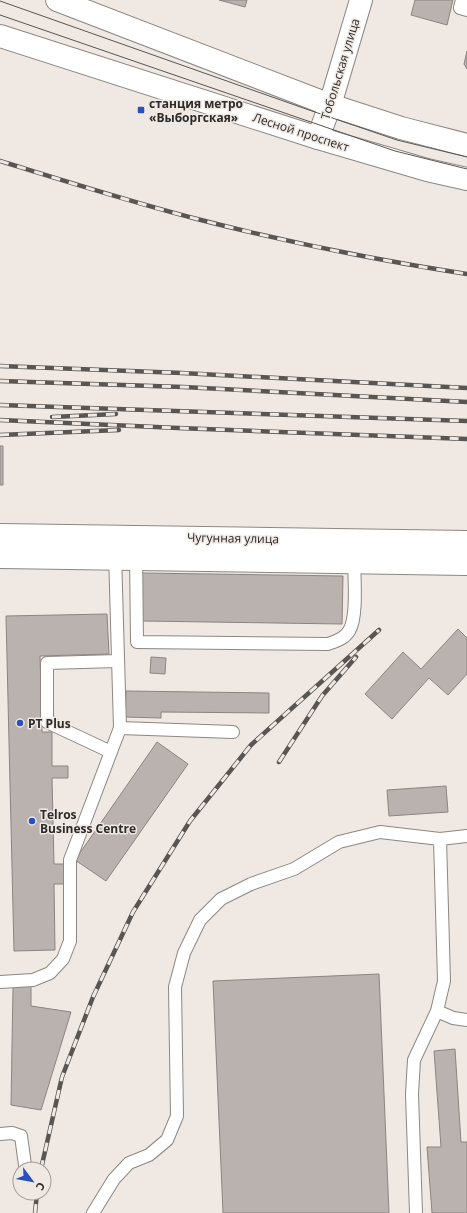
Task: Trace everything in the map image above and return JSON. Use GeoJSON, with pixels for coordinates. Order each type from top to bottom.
{"type":"FeatureCollection","features":[{"type":"Feature","properties":{"kind":"street"},"geometry":{"type":"LineString","coordinates":[[57,0],[330,105],[401,128],[467,145]]}},
{"type":"Feature","properties":{"kind":"street","name":"Тобольская улица"},"geometry":{"type":"LineString","coordinates":[[318,138],[330,105],[361,0]]}},
{"type":"Feature","properties":{"kind":"street","name":"Лесной проспект"},"geometry":{"type":"LineString","coordinates":[[0,36],[318,138],[427,170],[467,180]]}},
{"type":"Feature","properties":{"kind":"street","name":"Чугунная улица"},"geometry":{"type":"LineString","coordinates":[[0,535],[467,542]]}},
{"type":"Feature","properties":{"kind":"street","name":"Чугунная улица"},"geometry":{"type":"LineString","coordinates":[[0,558],[467,564]]}},
{"type":"Feature","properties":{"kind":"lane"},"geometry":{"type":"LineString","coordinates":[[462,0],[460,8],[467,10]]}},
{"type":"Feature","properties":{"kind":"lane"},"geometry":{"type":"LineString","coordinates":[[114,537],[125,559],[137,642],[328,644],[339,640],[348,632],[354,619],[354,540]]}},
{"type":"Feature","properties":{"kind":"lane"},"geometry":{"type":"LineString","coordinates":[[0,982],[33,980],[50,973],[63,959],[70,941],[70,860],[120,728],[118,661],[125,559],[136,537]]}},
{"type":"Feature","properties":{"kind":"lane"},"geometry":{"type":"LineString","coordinates":[[111,752],[47,722],[47,663],[118,661]]}},
{"type":"Feature","properties":{"kind":"lane"},"geometry":{"type":"LineString","coordinates":[[120,728],[233,732]]}},
{"type":"Feature","properties":{"kind":"lane"},"geometry":{"type":"LineString","coordinates":[[93,1213],[114,1179],[129,1163],[149,1155],[167,1140],[177,1116],[175,987],[184,953],[200,920],[221,899],[251,884],[294,869],[339,842],[380,832],[440,839],[467,836]]}},
{"type":"Feature","properties":{"kind":"lane"},"geometry":{"type":"LineString","coordinates":[[416,1213],[412,1094],[414,1060],[438,1011],[444,981],[440,839]]}},
{"type":"Feature","properties":{"kind":"lane"},"geometry":{"type":"LineString","coordinates":[[438,1011],[453,1018],[467,1020]]}},
{"type":"Feature","properties":{"kind":"lane"},"geometry":{"type":"LineString","coordinates":[[0,1134],[12,1133],[21,1136],[24,1161]]}},
{"type":"Feature","properties":{"kind":"building"},"geometry":{"type":"Polygon","coordinates":[[[219,0],[247,0],[245,7],[219,0]]]}},
{"type":"Feature","properties":{"kind":"building"},"geometry":{"type":"Polygon","coordinates":[[[415,0],[453,0],[447,25],[411,15],[415,0]]]}},
{"type":"Feature","properties":{"kind":"building"},"geometry":{"type":"Polygon","coordinates":[[[467,51],[467,69],[464,64],[467,51]]]}},
{"type":"Feature","properties":{"kind":"building"},"geometry":{"type":"Polygon","coordinates":[[[0,446],[3,446],[3,485],[0,485],[0,446]]]}},
{"type":"Feature","properties":{"kind":"building"},"geometry":{"type":"Polygon","coordinates":[[[142,573],[343,576],[342,624],[142,621],[142,573]]]}},
{"type":"Feature","properties":{"kind":"building","name":"Telros Business Centre"},"geometry":{"type":"Polygon","coordinates":[[[107,614],[109,654],[40,656],[42,732],[52,732],[52,766],[68,766],[68,778],[52,778],[54,864],[64,864],[65,884],[54,884],[55,950],[14,951],[6,616],[107,614]]]}},
{"type":"Feature","properties":{"kind":"building"},"geometry":{"type":"Polygon","coordinates":[[[458,629],[467,638],[467,674],[448,695],[429,678],[392,719],[365,694],[403,652],[421,669],[458,629]]]}},
{"type":"Feature","properties":{"kind":"building"},"geometry":{"type":"Polygon","coordinates":[[[151,657],[166,658],[165,674],[150,673],[151,657]]]}},
{"type":"Feature","properties":{"kind":"building"},"geometry":{"type":"Polygon","coordinates":[[[126,691],[269,693],[269,713],[161,712],[161,718],[125,717],[126,691]]]}},
{"type":"Feature","properties":{"kind":"building"},"geometry":{"type":"Polygon","coordinates":[[[157,742],[188,764],[106,881],[75,860],[157,742]]]}},
{"type":"Feature","properties":{"kind":"building"},"geometry":{"type":"Polygon","coordinates":[[[446,786],[448,812],[389,816],[387,790],[446,786]]]}},
{"type":"Feature","properties":{"kind":"building"},"geometry":{"type":"Polygon","coordinates":[[[379,974],[389,1213],[223,1213],[213,981],[379,974]]]}},
{"type":"Feature","properties":{"kind":"building"},"geometry":{"type":"Polygon","coordinates":[[[31,986],[31,1006],[71,1012],[41,1110],[11,1105],[13,987],[31,986]]]}},
{"type":"Feature","properties":{"kind":"building"},"geometry":{"type":"Polygon","coordinates":[[[455,1049],[461,1142],[467,1142],[467,1213],[432,1213],[427,1147],[441,1147],[434,1051],[455,1049]]]}},
{"type":"Feature","properties":{"kind":"tram line"},"geometry":{"type":"LineString","coordinates":[[0,1],[397,140],[467,157]]}},
{"type":"Feature","properties":{"kind":"tram line"},"geometry":{"type":"LineString","coordinates":[[0,15],[395,151],[467,169]]}},
{"type":"Feature","properties":{"kind":"railway"},"geometry":{"type":"LineString","coordinates":[[0,161],[148,206],[230,227],[331,250],[467,274]]}},
{"type":"Feature","properties":{"kind":"railway"},"geometry":{"type":"LineString","coordinates":[[0,366],[182,373],[467,388]]}},
{"type":"Feature","properties":{"kind":"railway"},"geometry":{"type":"LineString","coordinates":[[0,381],[183,387],[467,402]]}},
{"type":"Feature","properties":{"kind":"railway"},"geometry":{"type":"LineString","coordinates":[[0,405],[467,421]]}},
{"type":"Feature","properties":{"kind":"railway"},"geometry":{"type":"LineString","coordinates":[[52,417],[116,414]]}},
{"type":"Feature","properties":{"kind":"railway"},"geometry":{"type":"LineString","coordinates":[[0,420],[467,439]]}},
{"type":"Feature","properties":{"kind":"railway"},"geometry":{"type":"LineString","coordinates":[[0,435],[119,430]]}},
{"type":"Feature","properties":{"kind":"railway"},"geometry":{"type":"LineString","coordinates":[[43,1161],[62,1077],[93,997],[133,912],[190,821],[251,745],[379,630]]}},
{"type":"Feature","properties":{"kind":"railway"},"geometry":{"type":"LineString","coordinates":[[279,762],[322,696],[356,657]]}},
{"type":"Feature","properties":{"kind":"railway"},"geometry":{"type":"LineString","coordinates":[[35,1213],[36,1201]]}},
{"type":"Feature","properties":{"kind":"place","name":"станция метро «Выборгская»"},"geometry":{"type":"Point","coordinates":[141,110]}},
{"type":"Feature","properties":{"kind":"place","name":"PT Plus"},"geometry":{"type":"Point","coordinates":[20,723]}},
{"type":"Feature","properties":{"kind":"place","name":"Telros Business Centre"},"geometry":{"type":"Point","coordinates":[32,821]}}]}
